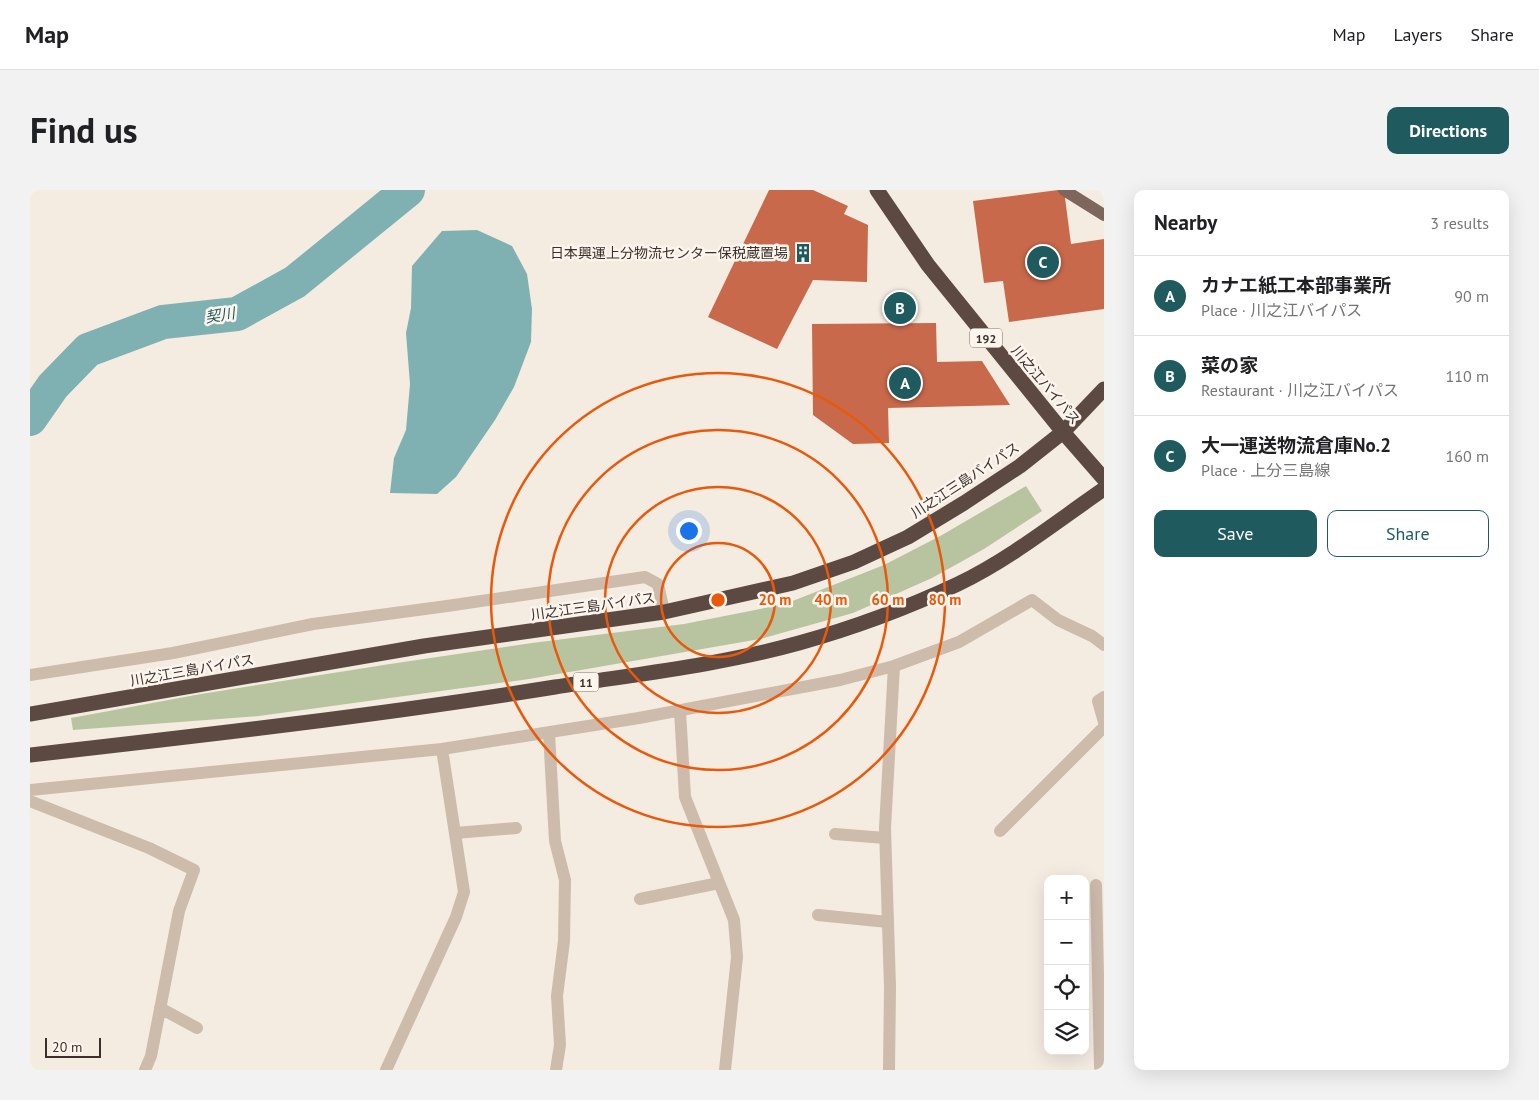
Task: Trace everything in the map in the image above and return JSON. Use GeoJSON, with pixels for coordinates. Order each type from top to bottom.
{"type":"FeatureCollection","features":[{"type":"Feature","properties":{"kind":"highway","name":"川之江バイパス"},"geometry":{"type":"LineString","coordinates":[[877,190],[928,265],[1063,432],[1104,479]]}},
{"type":"Feature","properties":{"kind":"highway","name":"川之江三島バイパス"},"geometry":{"type":"LineString","coordinates":[[30,714],[424,646],[664,612],[793,583],[854,562],[908,537],[964,503],[1020,466],[1063,432],[1104,389]]}},
{"type":"Feature","properties":{"kind":"highway","name":"11"},"geometry":{"type":"LineString","coordinates":[[30,755],[286,726],[507,695],[729,659],[798,644],[892,612],[959,583],[1008,556],[1104,489]]}},
{"type":"Feature","properties":{"kind":"main road"},"geometry":{"type":"LineString","coordinates":[[1064,190],[1104,215]]}},
{"type":"Feature","properties":{"kind":"street"},"geometry":{"type":"LineString","coordinates":[[30,675],[173,653],[313,624],[645,578],[658,584],[664,612]]}},
{"type":"Feature","properties":{"kind":"street"},"geometry":{"type":"LineString","coordinates":[[30,790],[442,750],[680,711],[840,680],[894,666],[960,642],[1032,600],[1058,620],[1092,636],[1104,645]]}},
{"type":"Feature","properties":{"kind":"street"},"geometry":{"type":"LineString","coordinates":[[889,1070],[890,988],[885,838],[894,666]]}},
{"type":"Feature","properties":{"kind":"street"},"geometry":{"type":"LineString","coordinates":[[1104,697],[1098,702],[1104,722]]}},
{"type":"Feature","properties":{"kind":"street"},"geometry":{"type":"LineString","coordinates":[[680,711],[685,797],[734,920],[737,956],[725,1070]]}},
{"type":"Feature","properties":{"kind":"street"},"geometry":{"type":"LineString","coordinates":[[1000,831],[1104,727]]}},
{"type":"Feature","properties":{"kind":"street"},"geometry":{"type":"LineString","coordinates":[[549,732],[555,841],[565,880],[564,941],[556,996],[560,1045],[556,1070]]}},
{"type":"Feature","properties":{"kind":"street"},"geometry":{"type":"LineString","coordinates":[[386,1070],[456,917],[464,892],[442,750]]}},
{"type":"Feature","properties":{"kind":"street"},"geometry":{"type":"LineString","coordinates":[[30,801],[149,848],[194,870],[179,911],[151,1056],[145,1070]]}},
{"type":"Feature","properties":{"kind":"street"},"geometry":{"type":"LineString","coordinates":[[455,833],[516,828]]}},
{"type":"Feature","properties":{"kind":"street"},"geometry":{"type":"LineString","coordinates":[[835,834],[885,838]]}},
{"type":"Feature","properties":{"kind":"street"},"geometry":{"type":"LineString","coordinates":[[640,899],[719,883]]}},
{"type":"Feature","properties":{"kind":"street"},"geometry":{"type":"LineString","coordinates":[[1096,885],[1100,906],[1100,1067]]}},
{"type":"Feature","properties":{"kind":"street"},"geometry":{"type":"LineString","coordinates":[[818,915],[888,922]]}},
{"type":"Feature","properties":{"kind":"street"},"geometry":{"type":"LineString","coordinates":[[160,1008],[197,1028]]}},
{"type":"Feature","properties":{"kind":"green space"},"geometry":{"type":"Polygon","coordinates":[[[1026,486],[1042,511],[984,549],[932,578],[853,613],[760,639],[529,679],[259,716],[73,730],[71,718],[201,694],[532,643],[684,624],[785,604],[884,565],[942,535],[1026,486]]]}},
{"type":"Feature","properties":{"kind":"water"},"geometry":{"type":"Polygon","coordinates":[[[477,230],[512,246],[527,274],[532,309],[531,342],[514,387],[495,420],[456,477],[437,494],[390,493],[394,458],[406,430],[410,384],[406,333],[411,308],[412,266],[442,231],[477,230]]]}},
{"type":"Feature","properties":{"kind":"building","name":"日本興運上分物流センター保税蔵置場"},"geometry":{"type":"Polygon","coordinates":[[[769,190],[813,190],[848,206],[844,214],[868,225],[867,282],[813,280],[777,349],[708,317],[769,190]]]}},
{"type":"Feature","properties":{"kind":"building"},"geometry":{"type":"Polygon","coordinates":[[[1064,190],[1071,244],[1104,239],[1104,309],[1009,322],[1003,281],[984,283],[973,201],[1064,190]]]}},
{"type":"Feature","properties":{"kind":"building"},"geometry":{"type":"Polygon","coordinates":[[[936,323],[937,362],[982,361],[1010,405],[888,408],[889,443],[853,444],[813,415],[812,324],[936,323]]]}},
{"type":"Feature","properties":{"kind":"waterway","name":"契川"},"geometry":{"type":"LineString","coordinates":[[30,419],[53,386],[88,350],[163,322],[237,314],[295,282],[408,190]]}},
{"type":"Feature","properties":{"kind":"place","name":"日本興運上分物流センター保税蔵置場"},"geometry":{"type":"Point","coordinates":[803,253]}},
{"type":"Feature","properties":{"kind":"place","name":"大一運送物流倉庫No.2"},"geometry":{"type":"Point","coordinates":[1043,262]}},
{"type":"Feature","properties":{"kind":"place","name":"菜の家"},"geometry":{"type":"Point","coordinates":[900,308]}},
{"type":"Feature","properties":{"kind":"place","name":"カナエ紙工本部事業所"},"geometry":{"type":"Point","coordinates":[905,383]}}]}
